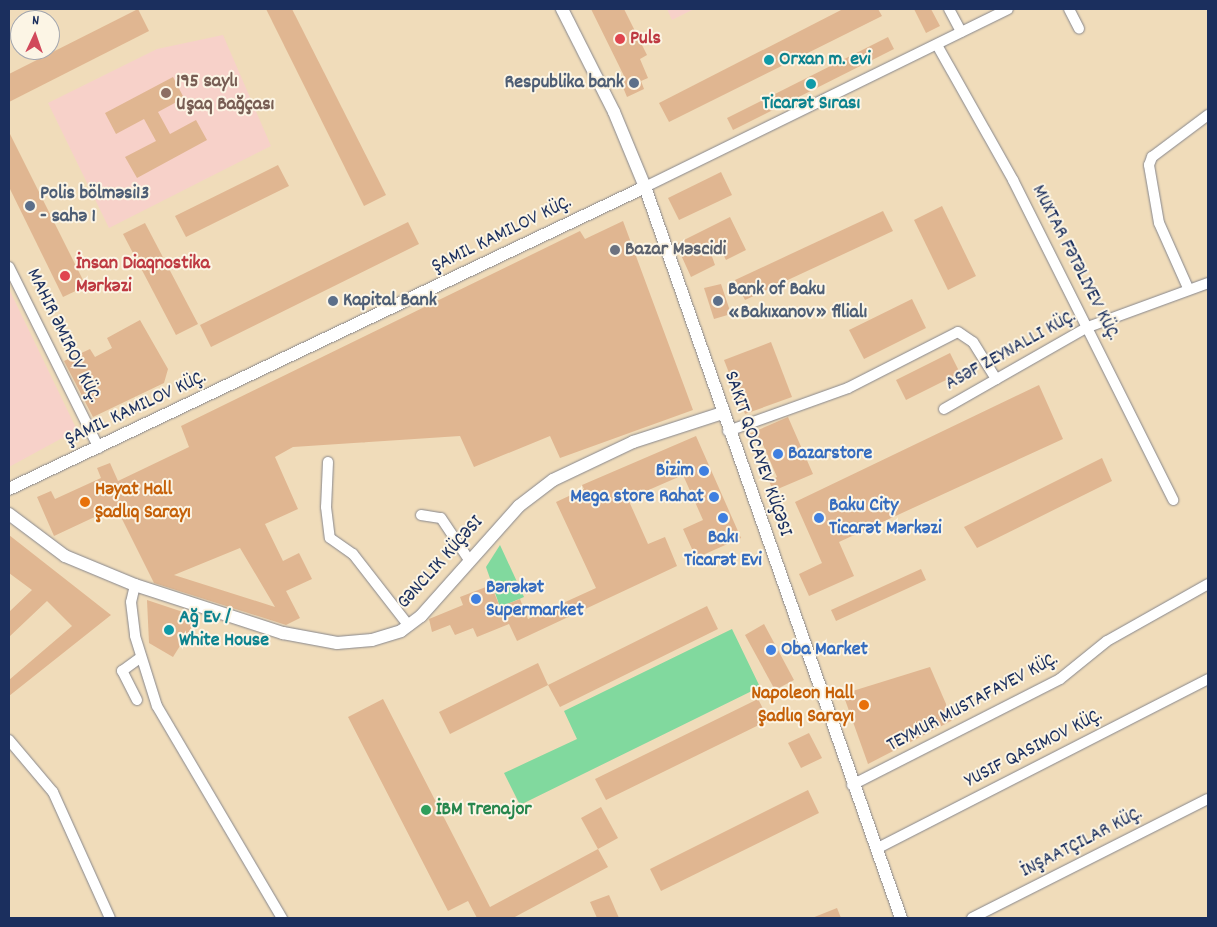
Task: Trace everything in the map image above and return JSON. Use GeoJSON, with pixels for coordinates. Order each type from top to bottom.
{"type":"FeatureCollection","features":[{"type":"Feature","properties":{"kind":"street","name":"SAKIT QOCAYEV KÜÇƏSI"},"geometry":{"type":"LineString","coordinates":[[562,9],[614,112],[645,187],[722,413],[900,918]]}},
{"type":"Feature","properties":{"kind":"street"},"geometry":{"type":"LineString","coordinates":[[949,9],[961,32]]}},
{"type":"Feature","properties":{"kind":"street","name":"ŞAMIL KAMILOV KÜÇ."},"geometry":{"type":"LineString","coordinates":[[9,489],[99,448],[645,187],[1008,9]]}},
{"type":"Feature","properties":{"kind":"street"},"geometry":{"type":"LineString","coordinates":[[1069,9],[1079,29]]}},
{"type":"Feature","properties":{"kind":"street","name":"MUXTAR FƏTƏLIYEV KÜÇ."},"geometry":{"type":"LineString","coordinates":[[937,45],[1013,180],[1173,500]]}},
{"type":"Feature","properties":{"kind":"street"},"geometry":{"type":"LineString","coordinates":[[1188,288],[1159,223],[1149,166],[1152,156],[1208,115]]}},
{"type":"Feature","properties":{"kind":"street","name":"MAHIR ƏMIROV KÜÇ."},"geometry":{"type":"LineString","coordinates":[[9,267],[99,448]]}},
{"type":"Feature","properties":{"kind":"street"},"geometry":{"type":"LineString","coordinates":[[944,409],[1088,327],[1188,288],[1208,284]]}},
{"type":"Feature","properties":{"kind":"street"},"geometry":{"type":"LineString","coordinates":[[728,430],[848,388],[958,332],[973,342],[996,379]]}},
{"type":"Feature","properties":{"kind":"street","name":"GƏNCLIK KÜÇƏSI"},"geometry":{"type":"LineString","coordinates":[[9,514],[65,556],[135,584],[244,622],[318,640],[372,640],[409,626],[519,506],[553,480],[633,442],[722,413]]}},
{"type":"Feature","properties":{"kind":"street"},"geometry":{"type":"LineString","coordinates":[[328,462],[326,507],[330,538],[353,554],[409,626]]}},
{"type":"Feature","properties":{"kind":"street"},"geometry":{"type":"LineString","coordinates":[[421,515],[441,518],[469,560]]}},
{"type":"Feature","properties":{"kind":"street"},"geometry":{"type":"LineString","coordinates":[[135,584],[131,602],[140,658],[162,714],[282,918]]}},
{"type":"Feature","properties":{"kind":"street","name":"TEYMUR MUSTAFAYEV KÜÇ."},"geometry":{"type":"LineString","coordinates":[[852,785],[1060,679],[1107,641],[1208,584]]}},
{"type":"Feature","properties":{"kind":"street"},"geometry":{"type":"LineString","coordinates":[[138,700],[122,671],[140,658]]}},
{"type":"Feature","properties":{"kind":"street"},"geometry":{"type":"LineString","coordinates":[[876,849],[1208,679]]}},
{"type":"Feature","properties":{"kind":"street"},"geometry":{"type":"LineString","coordinates":[[9,740],[53,792],[110,918]]}},
{"type":"Feature","properties":{"kind":"street"},"geometry":{"type":"LineString","coordinates":[[972,918],[1208,799]]}},
{"type":"Feature","properties":{"kind":"shaded area"},"geometry":{"type":"Polygon","coordinates":[[[667,9],[694,9],[672,20],[667,9]]]}},
{"type":"Feature","properties":{"kind":"shaded area"},"geometry":{"type":"Polygon","coordinates":[[[223,35],[271,146],[109,228],[48,103],[157,49],[223,35]]]}},
{"type":"Feature","properties":{"kind":"shaded area"},"geometry":{"type":"Polygon","coordinates":[[[9,289],[77,430],[9,467],[9,289]]]}},
{"type":"Feature","properties":{"kind":"green space"},"geometry":{"type":"Polygon","coordinates":[[[500,545],[524,597],[500,607],[486,567],[500,545]]]}},
{"type":"Feature","properties":{"kind":"green space"},"geometry":{"type":"Polygon","coordinates":[[[732,629],[760,687],[520,805],[504,773],[577,739],[564,711],[732,629]]]}},
{"type":"Feature","properties":{"kind":"building"},"geometry":{"type":"Polygon","coordinates":[[[138,9],[149,31],[9,102],[9,74],[37,60],[60,60],[60,48],[138,9]]]}},
{"type":"Feature","properties":{"kind":"building"},"geometry":{"type":"Polygon","coordinates":[[[266,9],[292,9],[386,195],[364,206],[266,9]]]}},
{"type":"Feature","properties":{"kind":"building"},"geometry":{"type":"Polygon","coordinates":[[[591,9],[624,9],[647,55],[640,59],[648,78],[641,81],[644,89],[627,97],[620,80],[625,78],[591,9]]]}},
{"type":"Feature","properties":{"kind":"building","name":"Orxan m. evi"},"geometry":{"type":"Polygon","coordinates":[[[843,9],[878,9],[882,16],[669,122],[659,103],[843,9]]]}},
{"type":"Feature","properties":{"kind":"building"},"geometry":{"type":"Polygon","coordinates":[[[914,9],[931,9],[940,26],[926,33],[914,9]]]}},
{"type":"Feature","properties":{"kind":"building","name":"Ticarət Sırası"},"geometry":{"type":"Polygon","coordinates":[[[888,37],[894,49],[733,130],[727,118],[888,37]]]}},
{"type":"Feature","properties":{"kind":"building"},"geometry":{"type":"Polygon","coordinates":[[[173,77],[184,98],[158,112],[170,134],[196,120],[207,140],[137,178],[125,157],[156,141],[144,119],[116,134],[105,113],[173,77]]]}},
{"type":"Feature","properties":{"kind":"building"},"geometry":{"type":"Polygon","coordinates":[[[9,132],[86,286],[63,297],[9,187],[9,132]]]}},
{"type":"Feature","properties":{"kind":"building"},"geometry":{"type":"Polygon","coordinates":[[[278,165],[289,186],[186,237],[175,216],[278,165]]]}},
{"type":"Feature","properties":{"kind":"building"},"geometry":{"type":"Polygon","coordinates":[[[721,172],[732,195],[679,220],[668,198],[721,172]]]}},
{"type":"Feature","properties":{"kind":"building"},"geometry":{"type":"Polygon","coordinates":[[[942,206],[976,276],[948,290],[914,220],[942,206]]]}},
{"type":"Feature","properties":{"kind":"building"},"geometry":{"type":"Polygon","coordinates":[[[883,211],[893,231],[745,300],[735,280],[883,211]]]}},
{"type":"Feature","properties":{"kind":"building"},"geometry":{"type":"Polygon","coordinates":[[[730,217],[746,250],[726,260],[720,248],[710,251],[715,265],[691,277],[676,244],[730,217]]]}},
{"type":"Feature","properties":{"kind":"building"},"geometry":{"type":"Polygon","coordinates":[[[623,221],[693,410],[560,458],[550,436],[474,467],[460,436],[293,447],[275,457],[298,509],[265,524],[283,561],[299,553],[312,579],[286,591],[300,618],[286,625],[154,583],[116,507],[54,536],[37,497],[51,491],[55,499],[101,478],[97,468],[110,463],[118,481],[189,447],[181,426],[580,231],[585,239],[623,221]],[[240,548],[174,575],[275,607],[240,548]]]}},
{"type":"Feature","properties":{"kind":"building"},"geometry":{"type":"Polygon","coordinates":[[[408,222],[419,244],[211,347],[200,325],[408,222]]]}},
{"type":"Feature","properties":{"kind":"building"},"geometry":{"type":"Polygon","coordinates":[[[145,223],[198,324],[176,335],[123,234],[145,223]]]}},
{"type":"Feature","properties":{"kind":"building","name":"Bank of Baku «Bakıxanov» filialı"},"geometry":{"type":"Polygon","coordinates":[[[721,284],[731,314],[714,319],[704,288],[721,284]]]}},
{"type":"Feature","properties":{"kind":"building"},"geometry":{"type":"Polygon","coordinates":[[[912,299],[926,328],[864,359],[849,330],[912,299]]]}},
{"type":"Feature","properties":{"kind":"building"},"geometry":{"type":"Polygon","coordinates":[[[140,320],[168,369],[164,383],[93,417],[64,361],[90,349],[95,357],[112,348],[107,338],[140,320]]]}},
{"type":"Feature","properties":{"kind":"building"},"geometry":{"type":"Polygon","coordinates":[[[771,342],[792,397],[745,414],[724,360],[771,342]]]}},
{"type":"Feature","properties":{"kind":"building"},"geometry":{"type":"Polygon","coordinates":[[[950,353],[960,373],[906,400],[896,380],[950,353]]]}},
{"type":"Feature","properties":{"kind":"building"},"geometry":{"type":"Polygon","coordinates":[[[1039,385],[1063,439],[839,542],[854,576],[809,596],[799,574],[822,563],[795,502],[1039,385]]]}},
{"type":"Feature","properties":{"kind":"building"},"geometry":{"type":"Polygon","coordinates":[[[788,417],[813,474],[773,491],[769,481],[777,477],[761,440],[753,443],[749,434],[788,417]]]}},
{"type":"Feature","properties":{"kind":"building"},"geometry":{"type":"Polygon","coordinates":[[[696,436],[741,538],[696,558],[683,529],[703,520],[683,475],[628,499],[648,544],[665,537],[677,566],[517,641],[509,624],[477,637],[473,628],[455,635],[450,625],[432,632],[429,619],[463,605],[460,597],[491,585],[500,607],[520,599],[528,619],[596,588],[556,502],[584,489],[582,485],[696,436]]]}},
{"type":"Feature","properties":{"kind":"building"},"geometry":{"type":"Polygon","coordinates":[[[1102,458],[1112,481],[977,548],[964,527],[1102,458]]]}},
{"type":"Feature","properties":{"kind":"building"},"geometry":{"type":"Polygon","coordinates":[[[9,535],[111,615],[9,696],[9,680],[72,626],[47,601],[9,637],[9,612],[32,590],[9,573],[9,535]]]}},
{"type":"Feature","properties":{"kind":"building"},"geometry":{"type":"Polygon","coordinates":[[[921,569],[926,580],[836,621],[831,610],[921,569]]]}},
{"type":"Feature","properties":{"kind":"building","name":"Ağ Ev / White House"},"geometry":{"type":"Polygon","coordinates":[[[147,600],[198,617],[173,657],[149,643],[147,600]]]}},
{"type":"Feature","properties":{"kind":"building"},"geometry":{"type":"Polygon","coordinates":[[[707,606],[718,629],[560,707],[548,685],[707,606]]]}},
{"type":"Feature","properties":{"kind":"building"},"geometry":{"type":"Polygon","coordinates":[[[764,624],[794,680],[775,690],[745,635],[764,624]]]}},
{"type":"Feature","properties":{"kind":"building"},"geometry":{"type":"Polygon","coordinates":[[[538,663],[548,685],[450,734],[439,712],[538,663]]]}},
{"type":"Feature","properties":{"kind":"building"},"geometry":{"type":"Polygon","coordinates":[[[930,667],[953,720],[868,764],[843,694],[930,667]]]}},
{"type":"Feature","properties":{"kind":"building"},"geometry":{"type":"Polygon","coordinates":[[[383,699],[490,907],[598,849],[608,867],[513,918],[477,918],[468,901],[448,911],[348,717],[383,699]]]}},
{"type":"Feature","properties":{"kind":"building"},"geometry":{"type":"Polygon","coordinates":[[[758,699],[769,720],[606,800],[595,779],[758,699]]]}},
{"type":"Feature","properties":{"kind":"building"},"geometry":{"type":"Polygon","coordinates":[[[809,733],[822,758],[801,768],[788,743],[809,733]]]}},
{"type":"Feature","properties":{"kind":"building"},"geometry":{"type":"Polygon","coordinates":[[[808,790],[819,813],[661,891],[650,869],[808,790]]]}},
{"type":"Feature","properties":{"kind":"building"},"geometry":{"type":"Polygon","coordinates":[[[601,807],[618,838],[598,849],[581,818],[601,807]]]}},
{"type":"Feature","properties":{"kind":"building"},"geometry":{"type":"Polygon","coordinates":[[[609,895],[619,918],[597,918],[590,902],[609,895]]]}},
{"type":"Feature","properties":{"kind":"building"},"geometry":{"type":"Polygon","coordinates":[[[837,908],[841,918],[812,918],[837,908]]]}},
{"type":"Feature","properties":{"kind":"place","name":"Puls"},"geometry":{"type":"Point","coordinates":[620,39]}},
{"type":"Feature","properties":{"kind":"place","name":"Orxan m. evi"},"geometry":{"type":"Point","coordinates":[769,60]}},
{"type":"Feature","properties":{"kind":"place","name":"Respublika bank"},"geometry":{"type":"Point","coordinates":[634,83]}},
{"type":"Feature","properties":{"kind":"place","name":"Ticarət Sırası"},"geometry":{"type":"Point","coordinates":[811,84]}},
{"type":"Feature","properties":{"kind":"place","name":"195 saylı Uşaq Bağçası"},"geometry":{"type":"Point","coordinates":[166,93]}},
{"type":"Feature","properties":{"kind":"place","name":"Polis bölməsi13 - sahə 1"},"geometry":{"type":"Point","coordinates":[30,206]}},
{"type":"Feature","properties":{"kind":"place","name":"Bazar Məscidi"},"geometry":{"type":"Point","coordinates":[615,250]}},
{"type":"Feature","properties":{"kind":"place","name":"İnsan Diaqnostika Mərkəzi"},"geometry":{"type":"Point","coordinates":[65,276]}},
{"type":"Feature","properties":{"kind":"place","name":"Kapital Bank"},"geometry":{"type":"Point","coordinates":[333,301]}},
{"type":"Feature","properties":{"kind":"place","name":"Bank of Baku «Bakıxanov» filialı"},"geometry":{"type":"Point","coordinates":[718,301]}},
{"type":"Feature","properties":{"kind":"place","name":"Bazarstore"},"geometry":{"type":"Point","coordinates":[778,454]}},
{"type":"Feature","properties":{"kind":"place","name":"Bizim"},"geometry":{"type":"Point","coordinates":[704,471]}},
{"type":"Feature","properties":{"kind":"place","name":"Mega store Rahat"},"geometry":{"type":"Point","coordinates":[714,497]}},
{"type":"Feature","properties":{"kind":"place","name":"Həyat Hall Şadlıq Sarayı"},"geometry":{"type":"Point","coordinates":[85,502]}},
{"type":"Feature","properties":{"kind":"place","name":"Bakı Ticarət Evi"},"geometry":{"type":"Point","coordinates":[723,518]}},
{"type":"Feature","properties":{"kind":"place","name":"Baku City Ticarət Mərkəzi"},"geometry":{"type":"Point","coordinates":[819,518]}},
{"type":"Feature","properties":{"kind":"place","name":"Bərəkət Supermarket"},"geometry":{"type":"Point","coordinates":[476,599]}},
{"type":"Feature","properties":{"kind":"place","name":"Ağ Ev / White House"},"geometry":{"type":"Point","coordinates":[169,630]}},
{"type":"Feature","properties":{"kind":"place","name":"Oba Market"},"geometry":{"type":"Point","coordinates":[771,650]}},
{"type":"Feature","properties":{"kind":"place","name":"Napoleon Hall Şadlıq Sarayı"},"geometry":{"type":"Point","coordinates":[864,705]}},
{"type":"Feature","properties":{"kind":"place","name":"İBM Trenajor"},"geometry":{"type":"Point","coordinates":[426,810]}}]}
